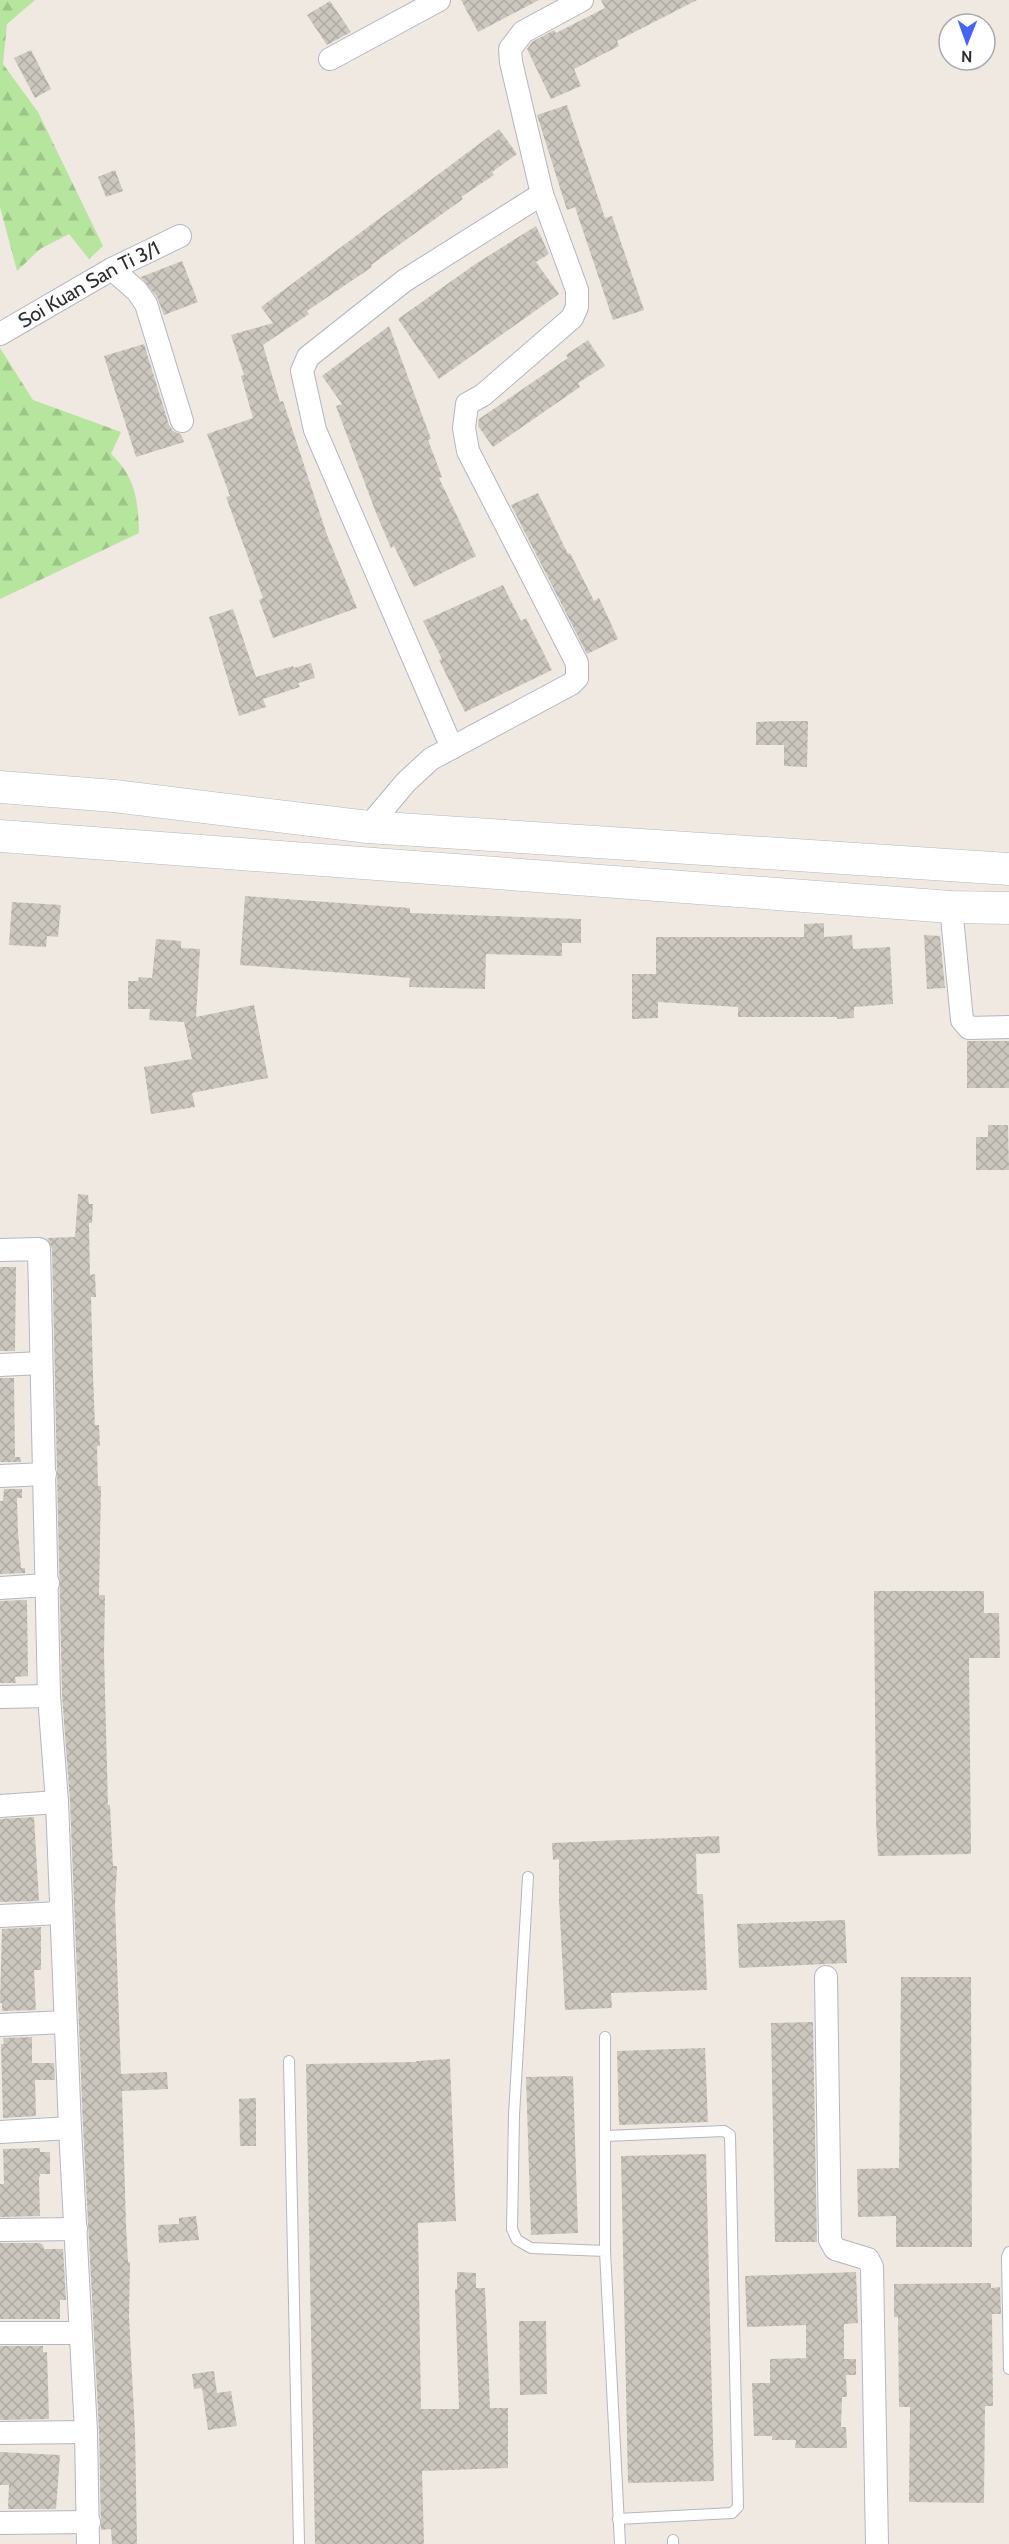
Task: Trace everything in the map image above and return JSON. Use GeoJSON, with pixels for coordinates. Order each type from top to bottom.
{"type":"FeatureCollection","features":[{"type":"Feature","properties":{"kind":"main road"},"geometry":{"type":"LineString","coordinates":[[0,787],[114,796],[368,827],[1009,869]]}},
{"type":"Feature","properties":{"kind":"main road"},"geometry":{"type":"LineString","coordinates":[[111,843],[114,796]]}},
{"type":"Feature","properties":{"kind":"main road"},"geometry":{"type":"LineString","coordinates":[[0,836],[951,907],[1009,908]]}},
{"type":"Feature","properties":{"kind":"street"},"geometry":{"type":"LineString","coordinates":[[330,59],[439,0]]}},
{"type":"Feature","properties":{"kind":"street"},"geometry":{"type":"LineString","coordinates":[[368,827],[406,782],[431,759],[571,684],[577,678],[577,663],[468,451],[464,428],[467,404],[483,395],[572,318],[577,307],[577,290],[542,194],[511,62],[510,49],[523,32],[582,0]]}},
{"type":"Feature","properties":{"kind":"street"},"geometry":{"type":"LineString","coordinates":[[452,748],[315,430],[302,371],[308,357],[404,281],[542,194]]}},
{"type":"Feature","properties":{"kind":"street","name":"Soi Kuan San Ti 3/1"},"geometry":{"type":"LineString","coordinates":[[0,334],[112,269],[180,236]]}},
{"type":"Feature","properties":{"kind":"street"},"geometry":{"type":"LineString","coordinates":[[112,269],[137,291],[146,304],[182,421]]}},
{"type":"Feature","properties":{"kind":"street"},"geometry":{"type":"LineString","coordinates":[[951,907],[962,1020],[969,1028],[1009,1027]]}},
{"type":"Feature","properties":{"kind":"street"},"geometry":{"type":"LineString","coordinates":[[0,1250],[39,1249],[49,1696],[57,1802],[60,1913],[89,2533],[0,2523]]}},
{"type":"Feature","properties":{"kind":"street"},"geometry":{"type":"LineString","coordinates":[[0,1365],[41,1363]]}},
{"type":"Feature","properties":{"kind":"street"},"geometry":{"type":"LineString","coordinates":[[0,1476],[45,1474]]}},
{"type":"Feature","properties":{"kind":"street"},"geometry":{"type":"LineString","coordinates":[[0,1587],[46,1585],[48,1583]]}},
{"type":"Feature","properties":{"kind":"street"},"geometry":{"type":"LineString","coordinates":[[0,1697],[49,1696]]}},
{"type":"Feature","properties":{"kind":"street"},"geometry":{"type":"LineString","coordinates":[[0,1806],[57,1802]]}},
{"type":"Feature","properties":{"kind":"street"},"geometry":{"type":"LineString","coordinates":[[0,1916],[60,1913]]}},
{"type":"Feature","properties":{"kind":"street"},"geometry":{"type":"LineString","coordinates":[[826,1977],[830,2240],[835,2249],[868,2259],[872,2266],[877,2544]]}},
{"type":"Feature","properties":{"kind":"street"},"geometry":{"type":"LineString","coordinates":[[0,2025],[65,2022]]}},
{"type":"Feature","properties":{"kind":"street"},"geometry":{"type":"LineString","coordinates":[[0,2132],[70,2128]]}},
{"type":"Feature","properties":{"kind":"street"},"geometry":{"type":"LineString","coordinates":[[0,2230],[76,2229]]}},
{"type":"Feature","properties":{"kind":"street"},"geometry":{"type":"LineString","coordinates":[[0,2333],[80,2333]]}},
{"type":"Feature","properties":{"kind":"street"},"geometry":{"type":"LineString","coordinates":[[0,2433],[86,2432]]}},
{"type":"Feature","properties":{"kind":"lane"},"geometry":{"type":"LineString","coordinates":[[528,1877],[514,2115],[512,2229],[517,2240],[531,2248],[605,2251]]}},
{"type":"Feature","properties":{"kind":"lane"},"geometry":{"type":"LineString","coordinates":[[605,2037],[605,2251],[620,2544]]}},
{"type":"Feature","properties":{"kind":"lane"},"geometry":{"type":"LineString","coordinates":[[290,2061],[299,2544]]}},
{"type":"Feature","properties":{"kind":"lane"},"geometry":{"type":"LineString","coordinates":[[605,2136],[724,2131],[730,2135],[738,2507],[732,2513],[618,2520]]}},
{"type":"Feature","properties":{"kind":"lane"},"geometry":{"type":"LineString","coordinates":[[1009,2252],[1007,2257],[1009,2368]]}},
{"type":"Feature","properties":{"kind":"green space"},"geometry":{"type":"Polygon","coordinates":[[[0,0],[35,0],[7,24],[3,64],[38,112],[103,246],[89,259],[69,234],[40,249],[17,271],[0,207],[0,0]]]}},
{"type":"Feature","properties":{"kind":"green space"},"geometry":{"type":"Polygon","coordinates":[[[0,348],[33,400],[121,432],[111,454],[131,481],[138,510],[139,533],[0,599],[0,348]]]}},
{"type":"Feature","properties":{"kind":"building"},"geometry":{"type":"Polygon","coordinates":[[[461,0],[539,0],[478,32],[461,0]]]}},
{"type":"Feature","properties":{"kind":"building"},"geometry":{"type":"Polygon","coordinates":[[[601,0],[697,0],[617,41],[619,46],[574,69],[581,86],[551,99],[527,49],[532,42],[554,30],[556,33],[605,8],[601,0]]]}},
{"type":"Feature","properties":{"kind":"building"},"geometry":{"type":"Polygon","coordinates":[[[330,1],[351,32],[327,45],[307,15],[330,1]]]}},
{"type":"Feature","properties":{"kind":"building"},"geometry":{"type":"Polygon","coordinates":[[[31,50],[51,89],[35,98],[14,58],[31,50]]]}},
{"type":"Feature","properties":{"kind":"building"},"geometry":{"type":"Polygon","coordinates":[[[567,105],[605,218],[612,216],[644,310],[613,320],[575,207],[567,210],[537,115],[567,105]]]}},
{"type":"Feature","properties":{"kind":"building"},"geometry":{"type":"Polygon","coordinates":[[[499,129],[517,154],[492,172],[494,175],[461,197],[463,199],[371,265],[372,267],[307,311],[309,314],[263,345],[280,402],[283,401],[327,535],[357,608],[273,638],[259,600],[263,598],[226,497],[230,496],[207,434],[253,418],[241,376],[244,375],[231,335],[273,323],[261,307],[499,129]]]}},
{"type":"Feature","properties":{"kind":"building"},"geometry":{"type":"Polygon","coordinates":[[[115,170],[123,191],[106,197],[98,177],[115,170]]]}},
{"type":"Feature","properties":{"kind":"building"},"geometry":{"type":"Polygon","coordinates":[[[536,226],[549,254],[536,262],[559,294],[439,379],[398,319],[474,265],[536,226]]]}},
{"type":"Feature","properties":{"kind":"building"},"geometry":{"type":"Polygon","coordinates":[[[182,261],[198,302],[164,315],[157,297],[141,277],[182,261]]]}},
{"type":"Feature","properties":{"kind":"building"},"geometry":{"type":"Polygon","coordinates":[[[389,326],[431,439],[428,440],[442,477],[439,478],[476,556],[414,587],[394,546],[391,548],[376,513],[336,406],[342,404],[322,376],[389,326]]]}},
{"type":"Feature","properties":{"kind":"building"},"geometry":{"type":"Polygon","coordinates":[[[588,340],[605,366],[578,383],[580,387],[493,447],[478,426],[479,419],[568,358],[566,355],[588,340]]]}},
{"type":"Feature","properties":{"kind":"building"},"geometry":{"type":"Polygon","coordinates":[[[144,344],[169,425],[173,431],[181,434],[184,442],[136,457],[104,356],[144,344]]]}},
{"type":"Feature","properties":{"kind":"building"},"geometry":{"type":"Polygon","coordinates":[[[538,493],[594,601],[599,598],[618,639],[587,654],[511,505],[538,493]]]}},
{"type":"Feature","properties":{"kind":"building"},"geometry":{"type":"Polygon","coordinates":[[[503,585],[521,621],[526,618],[552,670],[465,712],[439,660],[442,659],[423,621],[503,585]]]}},
{"type":"Feature","properties":{"kind":"building"},"geometry":{"type":"Polygon","coordinates":[[[233,609],[256,677],[311,663],[315,678],[298,683],[300,687],[263,699],[266,707],[239,716],[209,617],[233,609]]]}},
{"type":"Feature","properties":{"kind":"building"},"geometry":{"type":"Polygon","coordinates":[[[808,721],[807,767],[784,766],[784,745],[756,745],[756,722],[808,721]]]}},
{"type":"Feature","properties":{"kind":"building"},"geometry":{"type":"Polygon","coordinates":[[[245,896],[410,908],[410,913],[581,919],[581,943],[562,943],[562,956],[486,954],[485,989],[409,987],[410,978],[240,965],[245,896]]]}},
{"type":"Feature","properties":{"kind":"building"},"geometry":{"type":"Polygon","coordinates":[[[12,902],[61,905],[58,937],[47,936],[46,947],[9,945],[12,902]]]}},
{"type":"Feature","properties":{"kind":"building"},"geometry":{"type":"Polygon","coordinates":[[[824,923],[824,937],[852,935],[853,949],[890,947],[893,1004],[854,1007],[854,1018],[837,1019],[837,1017],[738,1017],[738,1007],[658,1002],[658,1018],[632,1019],[632,974],[656,974],[656,937],[804,937],[804,924],[824,923]]]}},
{"type":"Feature","properties":{"kind":"building"},"geometry":{"type":"Polygon","coordinates":[[[924,935],[940,936],[945,988],[927,989],[924,935]]]}},
{"type":"Feature","properties":{"kind":"building"},"geometry":{"type":"Polygon","coordinates":[[[156,939],[181,941],[181,948],[200,949],[196,1017],[254,1005],[268,1078],[192,1093],[195,1107],[151,1114],[144,1067],[192,1059],[184,1022],[149,1020],[150,1009],[128,1009],[128,981],[138,981],[139,977],[152,978],[156,939]]]}},
{"type":"Feature","properties":{"kind":"building"},"geometry":{"type":"Polygon","coordinates":[[[967,1041],[1009,1041],[1009,1088],[967,1088],[967,1041]]]}},
{"type":"Feature","properties":{"kind":"building"},"geometry":{"type":"Polygon","coordinates":[[[988,1125],[1008,1125],[1009,1170],[976,1170],[976,1137],[988,1137],[988,1125]]]}},
{"type":"Feature","properties":{"kind":"building"},"geometry":{"type":"Polygon","coordinates":[[[78,1194],[88,1195],[89,1204],[93,1204],[92,1223],[89,1223],[90,1275],[95,1274],[96,1297],[91,1297],[95,1425],[99,1425],[100,1446],[97,1446],[98,1486],[101,1486],[99,1595],[105,1595],[104,1654],[108,1805],[110,1805],[113,1866],[117,1866],[115,1904],[121,2074],[167,2072],[168,2089],[122,2091],[126,2224],[128,2262],[130,2262],[129,2316],[135,2432],[137,2544],[112,2544],[111,2529],[101,2530],[99,2431],[83,2127],[70,1801],[62,1695],[52,1249],[47,1238],[75,1237],[78,1194]]]}},
{"type":"Feature","properties":{"kind":"building"},"geometry":{"type":"Polygon","coordinates":[[[0,1267],[16,1267],[15,1351],[0,1351],[0,1267]]]}},
{"type":"Feature","properties":{"kind":"building"},"geometry":{"type":"Polygon","coordinates":[[[0,1378],[14,1378],[15,1457],[20,1457],[21,1462],[0,1462],[0,1378]]]}},
{"type":"Feature","properties":{"kind":"building"},"geometry":{"type":"Polygon","coordinates":[[[4,1489],[22,1489],[22,1498],[17,1498],[18,1532],[21,1568],[25,1568],[25,1573],[0,1574],[0,1501],[3,1501],[4,1489]]]}},
{"type":"Feature","properties":{"kind":"building"},"geometry":{"type":"Polygon","coordinates":[[[874,1591],[984,1591],[984,1613],[999,1613],[1000,1658],[969,1658],[971,1854],[878,1856],[874,1591]]]}},
{"type":"Feature","properties":{"kind":"building"},"geometry":{"type":"Polygon","coordinates":[[[27,1600],[28,1676],[15,1677],[16,1683],[0,1683],[0,1601],[27,1600]]]}},
{"type":"Feature","properties":{"kind":"building"},"geometry":{"type":"Polygon","coordinates":[[[34,1817],[39,1901],[0,1902],[0,1819],[34,1817]]]}},
{"type":"Feature","properties":{"kind":"building"},"geometry":{"type":"Polygon","coordinates":[[[719,1836],[720,1853],[696,1854],[697,1894],[703,1894],[707,1990],[611,1993],[612,2008],[565,2010],[559,1859],[553,1860],[552,1843],[719,1836]]]}},
{"type":"Feature","properties":{"kind":"building"},"geometry":{"type":"Polygon","coordinates":[[[845,1920],[847,1963],[739,1968],[737,1924],[845,1920]]]}},
{"type":"Feature","properties":{"kind":"building"},"geometry":{"type":"Polygon","coordinates":[[[41,1927],[41,1970],[34,1970],[36,2010],[2,2011],[2,2003],[0,2003],[2,1929],[41,1927]]]}},
{"type":"Feature","properties":{"kind":"building"},"geometry":{"type":"Polygon","coordinates":[[[901,1977],[971,1977],[972,2247],[896,2247],[896,2216],[858,2217],[857,2169],[899,2168],[901,1977]]]}},
{"type":"Feature","properties":{"kind":"building"},"geometry":{"type":"Polygon","coordinates":[[[813,2022],[817,2242],[775,2242],[771,2023],[813,2022]]]}},
{"type":"Feature","properties":{"kind":"building"},"geometry":{"type":"Polygon","coordinates":[[[32,2037],[32,2063],[54,2063],[55,2080],[35,2080],[36,2116],[3,2118],[1,2044],[4,2044],[3,2038],[32,2037]]]}},
{"type":"Feature","properties":{"kind":"building"},"geometry":{"type":"Polygon","coordinates":[[[705,2048],[708,2122],[619,2125],[617,2051],[705,2048]]]}},
{"type":"Feature","properties":{"kind":"building"},"geometry":{"type":"Polygon","coordinates":[[[450,2059],[456,2221],[418,2223],[421,2409],[459,2409],[455,2289],[457,2289],[457,2272],[476,2273],[476,2288],[485,2288],[490,2408],[508,2408],[508,2468],[422,2471],[424,2544],[315,2544],[306,2064],[416,2062],[450,2059]]]}},
{"type":"Feature","properties":{"kind":"building"},"geometry":{"type":"Polygon","coordinates":[[[573,2076],[578,2233],[531,2235],[526,2077],[573,2076]]]}},
{"type":"Feature","properties":{"kind":"building"},"geometry":{"type":"Polygon","coordinates":[[[256,2098],[256,2146],[240,2146],[239,2099],[256,2098]]]}},
{"type":"Feature","properties":{"kind":"building"},"geometry":{"type":"Polygon","coordinates":[[[40,2148],[40,2152],[50,2152],[50,2174],[40,2174],[40,2216],[0,2217],[0,2184],[4,2184],[3,2149],[40,2148]]]}},
{"type":"Feature","properties":{"kind":"building"},"geometry":{"type":"Polygon","coordinates":[[[706,2154],[714,2481],[628,2483],[621,2156],[706,2154]]]}},
{"type":"Feature","properties":{"kind":"building"},"geometry":{"type":"Polygon","coordinates":[[[196,2216],[199,2240],[159,2243],[158,2225],[179,2224],[179,2218],[196,2216]]]}},
{"type":"Feature","properties":{"kind":"building"},"geometry":{"type":"Polygon","coordinates":[[[0,2243],[40,2243],[44,2249],[63,2249],[66,2300],[60,2300],[60,2319],[0,2319],[0,2243]]]}},
{"type":"Feature","properties":{"kind":"building"},"geometry":{"type":"Polygon","coordinates":[[[856,2272],[858,2323],[844,2324],[844,2359],[856,2359],[856,2375],[846,2375],[847,2397],[842,2397],[841,2427],[846,2427],[847,2448],[795,2448],[796,2440],[772,2440],[772,2436],[754,2436],[752,2383],[770,2383],[770,2359],[806,2358],[806,2325],[747,2327],[745,2276],[856,2272]]]}},
{"type":"Feature","properties":{"kind":"building"},"geometry":{"type":"Polygon","coordinates":[[[991,2283],[991,2288],[1000,2287],[1001,2314],[992,2314],[993,2406],[985,2406],[984,2503],[909,2502],[910,2407],[899,2407],[898,2317],[894,2317],[894,2284],[991,2283]]]}},
{"type":"Feature","properties":{"kind":"building"},"geometry":{"type":"Polygon","coordinates":[[[519,2321],[546,2321],[547,2394],[520,2395],[519,2321]]]}},
{"type":"Feature","properties":{"kind":"building"},"geometry":{"type":"Polygon","coordinates":[[[0,2346],[43,2346],[43,2352],[47,2352],[49,2419],[0,2420],[0,2346]]]}},
{"type":"Feature","properties":{"kind":"building"},"geometry":{"type":"Polygon","coordinates":[[[214,2371],[217,2393],[231,2391],[237,2426],[208,2430],[202,2388],[194,2389],[192,2374],[214,2371]]]}},
{"type":"Feature","properties":{"kind":"building"},"geometry":{"type":"Polygon","coordinates":[[[0,2452],[60,2455],[56,2509],[8,2509],[9,2485],[0,2485],[0,2452]]]}}]}
